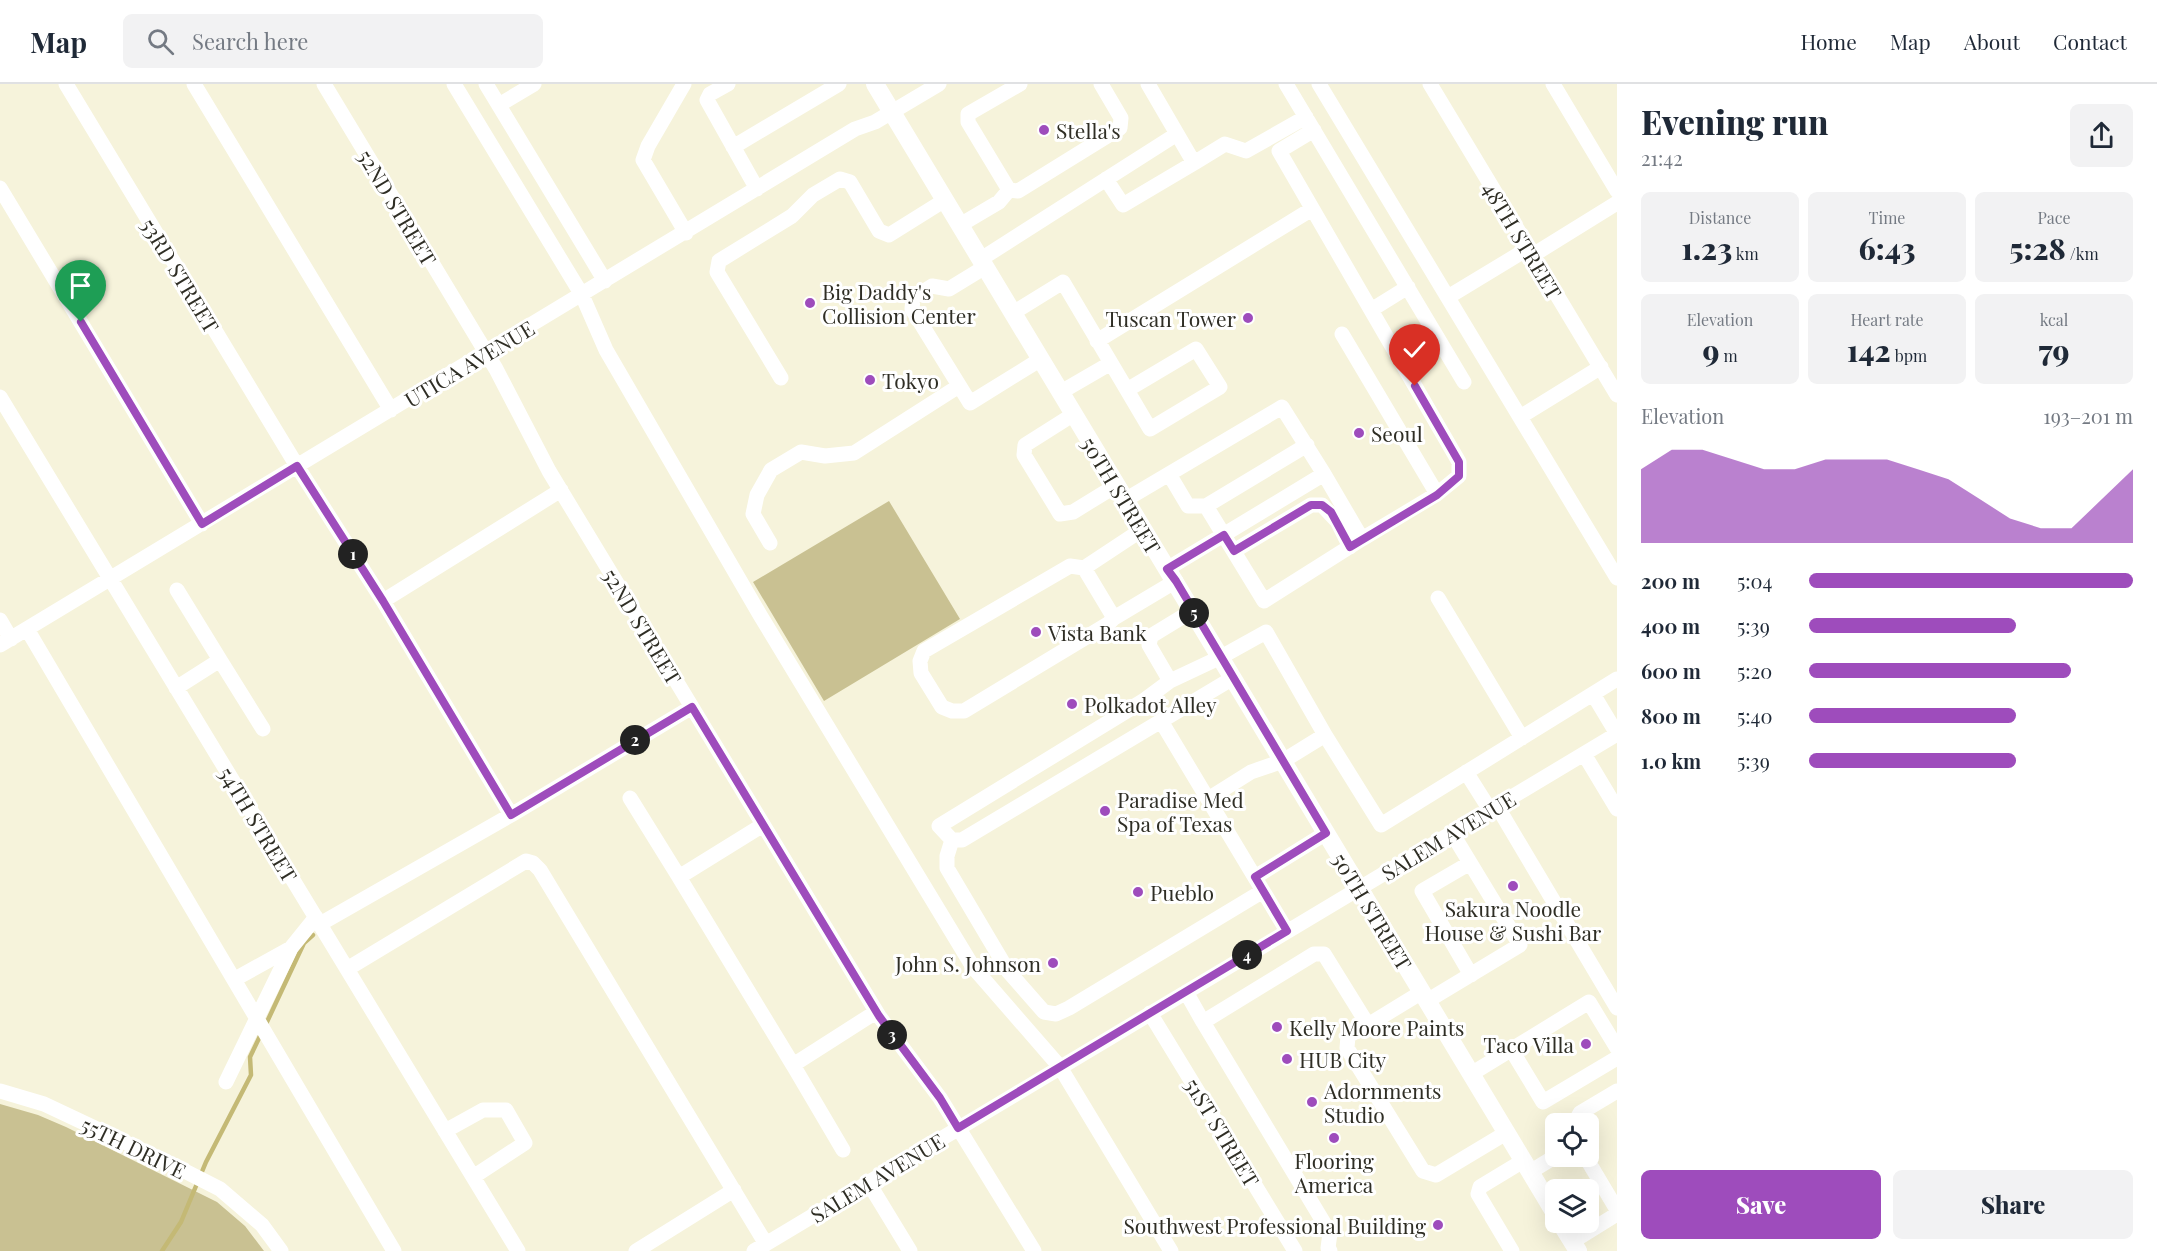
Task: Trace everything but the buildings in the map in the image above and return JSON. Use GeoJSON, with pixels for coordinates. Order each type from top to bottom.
{"type":"FeatureCollection","features":[{"type":"Feature","properties":{"kind":"main road","name":"50TH STREET"},"geometry":{"type":"LineString","coordinates":[[875,84],[1545,1197]]}},
{"type":"Feature","properties":{"kind":"main road"},"geometry":{"type":"LineString","coordinates":[[1567,1233],[1575,1247]]}},
{"type":"Feature","properties":{"kind":"street","name":"53RD STREET"},"geometry":{"type":"LineString","coordinates":[[66,84],[297,466],[383,601],[511,815]]}},
{"type":"Feature","properties":{"kind":"street"},"geometry":{"type":"LineString","coordinates":[[194,84],[391,410]]}},
{"type":"Feature","properties":{"kind":"street","name":"52ND STREET"},"geometry":{"type":"LineString","coordinates":[[324,84],[486,353],[532,442],[876,1012],[940,1098],[1034,1251]]}},
{"type":"Feature","properties":{"kind":"street"},"geometry":{"type":"LineString","coordinates":[[454,84],[582,296],[606,351],[760,615],[973,967],[1060,1067],[1171,1251]]}},
{"type":"Feature","properties":{"kind":"street"},"geometry":{"type":"LineString","coordinates":[[486,84],[605,281]]}},
{"type":"Feature","properties":{"kind":"street"},"geometry":{"type":"LineString","coordinates":[[499,105],[534,84]]}},
{"type":"Feature","properties":{"kind":"street"},"geometry":{"type":"LineString","coordinates":[[684,84],[648,146],[643,159],[686,232]]}},
{"type":"Feature","properties":{"kind":"street"},"geometry":{"type":"LineString","coordinates":[[728,84],[710,94],[707,100],[757,189]]}},
{"type":"Feature","properties":{"kind":"street"},"geometry":{"type":"LineString","coordinates":[[733,147],[839,84]]}},
{"type":"Feature","properties":{"kind":"street","name":"UTICA AVENUE"},"geometry":{"type":"LineString","coordinates":[[6,642],[855,129],[875,122],[939,84]]}},
{"type":"Feature","properties":{"kind":"street"},"geometry":{"type":"LineString","coordinates":[[1009,190],[968,122],[968,114],[1020,84]]}},
{"type":"Feature","properties":{"kind":"street"},"geometry":{"type":"LineString","coordinates":[[1009,190],[1018,191],[1120,128],[1121,118],[1101,84]]}},
{"type":"Feature","properties":{"kind":"street"},"geometry":{"type":"LineString","coordinates":[[1148,84],[1194,163]]}},
{"type":"Feature","properties":{"kind":"street"},"geometry":{"type":"LineString","coordinates":[[1286,84],[1464,382]]}},
{"type":"Feature","properties":{"kind":"street"},"geometry":{"type":"LineString","coordinates":[[1319,84],[1520,417],[1615,569]]}},
{"type":"Feature","properties":{"kind":"street","name":"48TH STREET"},"geometry":{"type":"LineString","coordinates":[[1430,84],[1617,395]]}},
{"type":"Feature","properties":{"kind":"street"},"geometry":{"type":"LineString","coordinates":[[1553,84],[1617,191]]}},
{"type":"Feature","properties":{"kind":"street"},"geometry":{"type":"LineString","coordinates":[[1106,179],[1123,205],[1225,144],[1246,151],[1310,123]]}},
{"type":"Feature","properties":{"kind":"street"},"geometry":{"type":"LineString","coordinates":[[1206,506],[1263,601],[1437,495],[1459,476],[1459,462],[1279,151],[1310,123]]}},
{"type":"Feature","properties":{"kind":"street"},"geometry":{"type":"LineString","coordinates":[[1041,359],[970,404],[912,309],[913,298],[932,286],[949,289],[1106,179],[1177,135]]}},
{"type":"Feature","properties":{"kind":"street"},"geometry":{"type":"LineString","coordinates":[[782,378],[717,272],[719,261],[792,216],[813,195],[840,179],[850,182],[879,231],[889,235],[945,200]]}},
{"type":"Feature","properties":{"kind":"street"},"geometry":{"type":"LineString","coordinates":[[0,188],[202,524]]}},
{"type":"Feature","properties":{"kind":"street"},"geometry":{"type":"LineString","coordinates":[[960,225],[999,202],[1009,190]]}},
{"type":"Feature","properties":{"kind":"street"},"geometry":{"type":"LineString","coordinates":[[1448,297],[1617,203]]}},
{"type":"Feature","properties":{"kind":"street"},"geometry":{"type":"LineString","coordinates":[[1097,340],[1312,209]]}},
{"type":"Feature","properties":{"kind":"street"},"geometry":{"type":"LineString","coordinates":[[1013,313],[1063,282],[1150,429],[1220,387],[1196,349],[1127,390]]}},
{"type":"Feature","properties":{"kind":"street"},"geometry":{"type":"LineString","coordinates":[[1371,310],[1408,287]]}},
{"type":"Feature","properties":{"kind":"street"},"geometry":{"type":"LineString","coordinates":[[1342,334],[1437,495]]}},
{"type":"Feature","properties":{"kind":"street"},"geometry":{"type":"LineString","coordinates":[[1060,392],[1111,363]]}},
{"type":"Feature","properties":{"kind":"street"},"geometry":{"type":"LineString","coordinates":[[1520,417],[1601,367]]}},
{"type":"Feature","properties":{"kind":"street"},"geometry":{"type":"LineString","coordinates":[[770,543],[753,514],[757,495],[771,470],[801,452],[825,456],[854,453],[959,386]]}},
{"type":"Feature","properties":{"kind":"street","name":"54TH STREET"},"geometry":{"type":"LineString","coordinates":[[0,397],[518,1251]]}},
{"type":"Feature","properties":{"kind":"street"},"geometry":{"type":"LineString","coordinates":[[1074,414],[1024,445],[1024,455],[1060,514],[1073,512],[1169,474],[1282,407],[1324,474],[1356,543]]}},
{"type":"Feature","properties":{"kind":"street"},"geometry":{"type":"LineString","coordinates":[[1169,474],[1188,506],[1206,506],[1307,445]]}},
{"type":"Feature","properties":{"kind":"street"},"geometry":{"type":"LineString","coordinates":[[1143,529],[1084,568],[1070,566],[924,651],[920,661],[921,673],[942,707],[952,711],[964,711],[1108,624],[1224,535],[1324,474]]}},
{"type":"Feature","properties":{"kind":"street"},"geometry":{"type":"LineString","coordinates":[[383,601],[561,490]]}},
{"type":"Feature","properties":{"kind":"street"},"geometry":{"type":"LineString","coordinates":[[1234,551],[1311,505],[1322,505],[1331,512],[1356,543]]}},
{"type":"Feature","properties":{"kind":"street"},"geometry":{"type":"LineString","coordinates":[[1084,568],[1114,618]]}},
{"type":"Feature","properties":{"kind":"street"},"geometry":{"type":"LineString","coordinates":[[177,590],[263,729]]}},
{"type":"Feature","properties":{"kind":"street"},"geometry":{"type":"LineString","coordinates":[[1438,598],[1522,738]]}},
{"type":"Feature","properties":{"kind":"street"},"geometry":{"type":"LineString","coordinates":[[1170,681],[1149,645],[1150,636],[1192,611]]}},
{"type":"Feature","properties":{"kind":"street"},"geometry":{"type":"LineString","coordinates":[[0,620],[6,642]]}},
{"type":"Feature","properties":{"kind":"street"},"geometry":{"type":"LineString","coordinates":[[27,629],[394,1251]]}},
{"type":"Feature","properties":{"kind":"street"},"geometry":{"type":"LineString","coordinates":[[1233,678],[962,840],[952,840],[939,826],[1143,701],[1170,681],[1221,657],[1266,632],[1325,735],[1381,825],[1617,679]]}},
{"type":"Feature","properties":{"kind":"street"},"geometry":{"type":"LineString","coordinates":[[176,688],[220,660]]}},
{"type":"Feature","properties":{"kind":"street"},"geometry":{"type":"LineString","coordinates":[[1593,694],[1617,734]]}},
{"type":"Feature","properties":{"kind":"street"},"geometry":{"type":"LineString","coordinates":[[235,979],[291,948],[318,921],[511,815],[692,707]]}},
{"type":"Feature","properties":{"kind":"street"},"geometry":{"type":"LineString","coordinates":[[1161,721],[1287,931]]}},
{"type":"Feature","properties":{"kind":"street","name":"SALEM AVENUE"},"geometry":{"type":"LineString","coordinates":[[767,1247],[868,1182],[1617,734]]}},
{"type":"Feature","properties":{"kind":"street"},"geometry":{"type":"LineString","coordinates":[[1208,799],[1251,772],[1283,761],[1325,735]]}},
{"type":"Feature","properties":{"kind":"street"},"geometry":{"type":"LineString","coordinates":[[1584,754],[1617,809]]}},
{"type":"Feature","properties":{"kind":"street"},"geometry":{"type":"LineString","coordinates":[[1466,772],[1494,808],[1617,1008]]}},
{"type":"Feature","properties":{"kind":"street"},"geometry":{"type":"LineString","coordinates":[[630,798],[843,1150]]}},
{"type":"Feature","properties":{"kind":"street"},"geometry":{"type":"LineString","coordinates":[[679,877],[763,825]]}},
{"type":"Feature","properties":{"kind":"street"},"geometry":{"type":"LineString","coordinates":[[1255,877],[1326,833]]}},
{"type":"Feature","properties":{"kind":"street"},"geometry":{"type":"LineString","coordinates":[[1452,833],[1520,945],[1471,975],[1348,1036],[1347,1048],[1423,1171],[1436,1175],[1506,1133]]}},
{"type":"Feature","properties":{"kind":"street"},"geometry":{"type":"LineString","coordinates":[[952,840],[947,856],[947,868],[1008,971],[1044,1012],[1056,1014],[1263,891]]}},
{"type":"Feature","properties":{"kind":"street"},"geometry":{"type":"LineString","coordinates":[[347,969],[526,861],[533,863],[540,870],[767,1247]]}},
{"type":"Feature","properties":{"kind":"street"},"geometry":{"type":"LineString","coordinates":[[1470,863],[1422,891],[1471,975]]}},
{"type":"Feature","properties":{"kind":"street"},"geometry":{"type":"LineString","coordinates":[[226,1082],[291,948]]}},
{"type":"Feature","properties":{"kind":"street"},"geometry":{"type":"LineString","coordinates":[[1203,1022],[1314,954],[1324,954],[1368,1025]]}},
{"type":"Feature","properties":{"kind":"street"},"geometry":{"type":"LineString","coordinates":[[1186,992],[1330,1233],[1328,1248],[1330,1251]]}},
{"type":"Feature","properties":{"kind":"street"},"geometry":{"type":"LineString","coordinates":[[1471,1074],[1589,1002],[1617,1048]]}},
{"type":"Feature","properties":{"kind":"street"},"geometry":{"type":"LineString","coordinates":[[793,1065],[876,1012]]}},
{"type":"Feature","properties":{"kind":"street","name":"51ST STREET"},"geometry":{"type":"LineString","coordinates":[[1150,1012],[1295,1251]]}},
{"type":"Feature","properties":{"kind":"street"},"geometry":{"type":"LineString","coordinates":[[1511,1049],[1543,1102],[1617,1058]]}},
{"type":"Feature","properties":{"kind":"street","name":"55TH DRIVE"},"geometry":{"type":"LineString","coordinates":[[0,1091],[44,1104],[220,1189],[259,1222],[281,1251]]}},
{"type":"Feature","properties":{"kind":"street"},"geometry":{"type":"LineString","coordinates":[[1580,1113],[1617,1091]]}},
{"type":"Feature","properties":{"kind":"street"},"geometry":{"type":"LineString","coordinates":[[445,1131],[483,1110],[506,1110],[525,1143],[473,1177]]}},
{"type":"Feature","properties":{"kind":"street"},"geometry":{"type":"LineString","coordinates":[[1512,1251],[1478,1194],[1480,1187],[1545,1160]]}},
{"type":"Feature","properties":{"kind":"street"},"geometry":{"type":"LineString","coordinates":[[1575,1247],[1617,1212],[1592,1167]]}},
{"type":"Feature","properties":{"kind":"street"},"geometry":{"type":"LineString","coordinates":[[868,1182],[910,1251]]}},
{"type":"Feature","properties":{"kind":"street"},"geometry":{"type":"LineString","coordinates":[[636,1251],[734,1190]]}},
{"type":"Feature","properties":{"kind":"shaded area"},"geometry":{"type":"Polygon","coordinates":[[[889,501],[960,619],[824,701],[753,582],[889,501]]]}},
{"type":"Feature","properties":{"kind":"shaded area"},"geometry":{"type":"Polygon","coordinates":[[[0,1104],[38,1115],[66,1127],[217,1202],[245,1226],[264,1251],[0,1251],[0,1104]]]}},
{"type":"Feature","properties":{"kind":"waterway"},"geometry":{"type":"LineString","coordinates":[[266,1024],[304,943],[313,935]]}},
{"type":"Feature","properties":{"kind":"waterway"},"geometry":{"type":"LineString","coordinates":[[162,1251],[181,1222],[206,1162],[251,1075],[250,1057],[261,1034]]}},
{"type":"Feature","properties":{"kind":"place","name":"Stella's"},"geometry":{"type":"Point","coordinates":[1044,130]}},
{"type":"Feature","properties":{"kind":"place","name":"Big Daddy's Collision Center"},"geometry":{"type":"Point","coordinates":[810,303]}},
{"type":"Feature","properties":{"kind":"place","name":"Tuscan Tower"},"geometry":{"type":"Point","coordinates":[1248,318]}},
{"type":"Feature","properties":{"kind":"place","name":"Tokyo"},"geometry":{"type":"Point","coordinates":[870,380]}},
{"type":"Feature","properties":{"kind":"place","name":"Seoul"},"geometry":{"type":"Point","coordinates":[1359,433]}},
{"type":"Feature","properties":{"kind":"place","name":"Vista Bank"},"geometry":{"type":"Point","coordinates":[1036,632]}},
{"type":"Feature","properties":{"kind":"place","name":"Polkadot Alley"},"geometry":{"type":"Point","coordinates":[1072,704]}},
{"type":"Feature","properties":{"kind":"place","name":"Paradise Med Spa of Texas"},"geometry":{"type":"Point","coordinates":[1105,811]}},
{"type":"Feature","properties":{"kind":"place","name":"Sakura Noodle House & Sushi Bar"},"geometry":{"type":"Point","coordinates":[1513,886]}},
{"type":"Feature","properties":{"kind":"place","name":"Pueblo"},"geometry":{"type":"Point","coordinates":[1138,892]}},
{"type":"Feature","properties":{"kind":"place","name":"John S. Johnson"},"geometry":{"type":"Point","coordinates":[1053,963]}},
{"type":"Feature","properties":{"kind":"place","name":"Kelly Moore Paints"},"geometry":{"type":"Point","coordinates":[1277,1027]}},
{"type":"Feature","properties":{"kind":"place","name":"Taco Villa"},"geometry":{"type":"Point","coordinates":[1586,1044]}},
{"type":"Feature","properties":{"kind":"place","name":"HUB City"},"geometry":{"type":"Point","coordinates":[1287,1059]}},
{"type":"Feature","properties":{"kind":"place","name":"Adornments Studio"},"geometry":{"type":"Point","coordinates":[1312,1102]}},
{"type":"Feature","properties":{"kind":"place","name":"Flooring America"},"geometry":{"type":"Point","coordinates":[1334,1138]}},
{"type":"Feature","properties":{"kind":"place","name":"Southwest Professional Building"},"geometry":{"type":"Point","coordinates":[1438,1225]}},
{"type":"Feature","properties":{"kind":"route"},"geometry":{"type":"LineString","coordinates":[[81,322],[202,524],[297,466],[383,601],[511,815],[692,707],[879,1016],[940,1098],[958,1128],[1287,931],[1255,877],[1326,833],[1167,569],[1224,535],[1234,551],[1311,505],[1322,505],[1331,512],[1350,547],[1437,495],[1459,476],[1459,462],[1415,386]]}}]}
